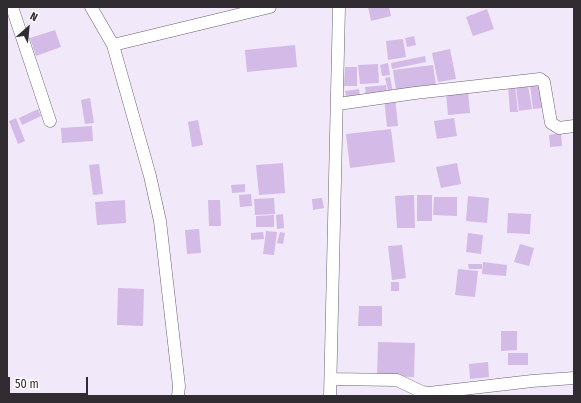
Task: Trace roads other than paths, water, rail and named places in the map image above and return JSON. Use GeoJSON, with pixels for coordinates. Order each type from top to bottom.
{"type":"FeatureCollection","features":[{"type":"Feature","properties":{"kind":"street"},"geometry":{"type":"LineString","coordinates":[[12,7],[50,121]]}},
{"type":"Feature","properties":{"kind":"street"},"geometry":{"type":"LineString","coordinates":[[91,7],[113,45],[139,133],[160,221],[179,386],[178,396]]}},
{"type":"Feature","properties":{"kind":"street"},"geometry":{"type":"LineString","coordinates":[[113,45],[270,7]]}},
{"type":"Feature","properties":{"kind":"street"},"geometry":{"type":"LineString","coordinates":[[330,396],[338,104],[338,7]]}},
{"type":"Feature","properties":{"kind":"street"},"geometry":{"type":"LineString","coordinates":[[338,104],[540,79],[544,82],[552,123],[559,128],[574,126]]}},
{"type":"Feature","properties":{"kind":"street"},"geometry":{"type":"LineString","coordinates":[[331,379],[397,380],[423,394],[532,381],[574,378]]}}]}
